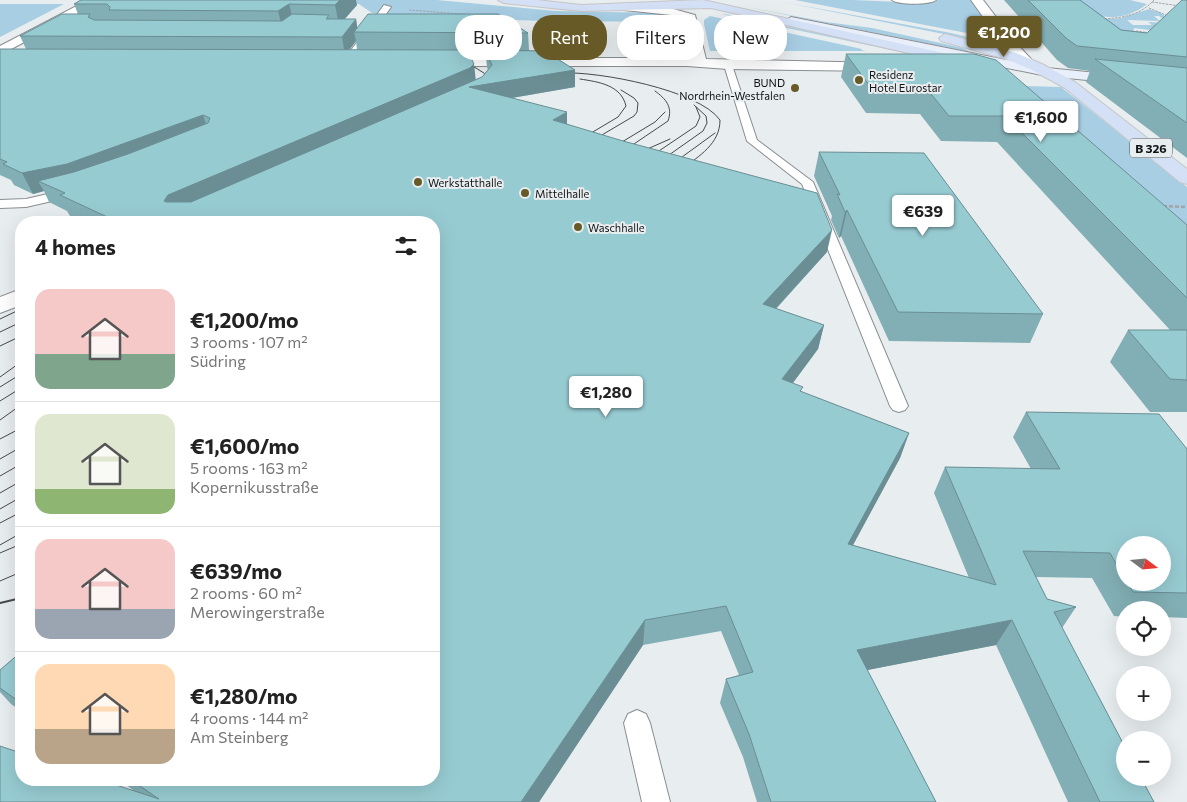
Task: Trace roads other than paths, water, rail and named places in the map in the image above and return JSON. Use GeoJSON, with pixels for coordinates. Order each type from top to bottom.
{"type":"FeatureCollection","features":[{"type":"Feature","properties":{"kind":"main road"},"geometry":{"type":"LineString","coordinates":[[504,0],[574,7],[617,4],[693,5],[770,12],[952,58],[980,67],[1000,77],[1023,64]]}},
{"type":"Feature","properties":{"kind":"main road"},"geometry":{"type":"LineString","coordinates":[[688,0],[718,7]]}},
{"type":"Feature","properties":{"kind":"main road"},"geometry":{"type":"LineString","coordinates":[[770,12],[845,31],[1023,64],[1187,82]]}},
{"type":"Feature","properties":{"kind":"main road"},"geometry":{"type":"LineString","coordinates":[[873,24],[953,40],[1047,72],[1187,86]]}},
{"type":"Feature","properties":{"kind":"main road"},"geometry":{"type":"LineString","coordinates":[[980,67],[1023,64]]}},
{"type":"Feature","properties":{"kind":"main road","name":"B 326"},"geometry":{"type":"LineString","coordinates":[[1047,72],[1070,85],[1187,178]]}},
{"type":"Feature","properties":{"kind":"street"},"geometry":{"type":"LineString","coordinates":[[3,57],[45,28],[63,23],[97,0]]}},
{"type":"Feature","properties":{"kind":"street"},"geometry":{"type":"LineString","coordinates":[[898,0],[930,0]]}},
{"type":"Feature","properties":{"kind":"street"},"geometry":{"type":"LineString","coordinates":[[977,0],[1023,64]]}},
{"type":"Feature","properties":{"kind":"street"},"geometry":{"type":"LineString","coordinates":[[617,4],[682,15]]}},
{"type":"Feature","properties":{"kind":"street"},"geometry":{"type":"LineString","coordinates":[[696,15],[718,7]]}},
{"type":"Feature","properties":{"kind":"street"},"geometry":{"type":"LineString","coordinates":[[342,62],[365,62]]}},
{"type":"Feature","properties":{"kind":"street"},"geometry":{"type":"LineString","coordinates":[[420,62],[480,69],[700,62],[728,65],[892,67]]}},
{"type":"Feature","properties":{"kind":"street"},"geometry":{"type":"LineString","coordinates":[[928,67],[980,67]]}},
{"type":"Feature","properties":{"kind":"street"},"geometry":{"type":"LineString","coordinates":[[0,306],[15,299]]}},
{"type":"Feature","properties":{"kind":"lane"},"geometry":{"type":"LineString","coordinates":[[342,62],[387,7]]}},
{"type":"Feature","properties":{"kind":"lane"},"geometry":{"type":"LineString","coordinates":[[63,23],[82,18]]}},
{"type":"Feature","properties":{"kind":"lane"},"geometry":{"type":"LineString","coordinates":[[361,28],[370,28]]}},
{"type":"Feature","properties":{"kind":"lane"},"geometry":{"type":"LineString","coordinates":[[728,65],[752,141],[807,182],[900,406]]}},
{"type":"Feature","properties":{"kind":"lane"},"geometry":{"type":"LineString","coordinates":[[0,204],[26,203],[49,199],[84,188]]}},
{"type":"Feature","properties":{"kind":"lane"},"geometry":{"type":"LineString","coordinates":[[637,723],[656,802]]}},
{"type":"Feature","properties":{"kind":"tram line"},"geometry":{"type":"LineString","coordinates":[[460,63],[476,68],[490,77],[490,86]]}},
{"type":"Feature","properties":{"kind":"tram line"},"geometry":{"type":"LineString","coordinates":[[562,73],[599,75],[647,84],[670,91],[709,109],[720,120],[716,136],[707,149],[682,169]]}},
{"type":"Feature","properties":{"kind":"tram line"},"geometry":{"type":"LineString","coordinates":[[580,79],[602,83],[614,89],[619,93],[626,106],[618,117],[581,139]]}},
{"type":"Feature","properties":{"kind":"tram line"},"geometry":{"type":"LineString","coordinates":[[590,142],[634,116],[637,112],[638,103],[634,98],[621,90]]}},
{"type":"Feature","properties":{"kind":"tram line"},"geometry":{"type":"LineString","coordinates":[[622,152],[668,121],[670,112],[668,104],[655,91]]}},
{"type":"Feature","properties":{"kind":"tram line"},"geometry":{"type":"LineString","coordinates":[[659,162],[703,131],[707,123],[706,116],[694,105]]}},
{"type":"Feature","properties":{"kind":"tram line"},"geometry":{"type":"LineString","coordinates":[[647,159],[696,126],[700,117],[696,107]]}},
{"type":"Feature","properties":{"kind":"tram line"},"geometry":{"type":"LineString","coordinates":[[612,148],[655,122],[665,112]]}},
{"type":"Feature","properties":{"kind":"tram line"},"geometry":{"type":"LineString","coordinates":[[671,165],[715,133]]}},
{"type":"Feature","properties":{"kind":"tram line"},"geometry":{"type":"LineString","coordinates":[[636,154],[670,139]]}},
{"type":"Feature","properties":{"kind":"tram line"},"geometry":{"type":"LineString","coordinates":[[0,319],[15,312]]}},
{"type":"Feature","properties":{"kind":"tram line"},"geometry":{"type":"LineString","coordinates":[[0,332],[15,325]]}},
{"type":"Feature","properties":{"kind":"tram line"},"geometry":{"type":"LineString","coordinates":[[0,346],[15,339]]}},
{"type":"Feature","properties":{"kind":"tram line"},"geometry":{"type":"LineString","coordinates":[[0,377],[15,366]]}},
{"type":"Feature","properties":{"kind":"tram line"},"geometry":{"type":"LineString","coordinates":[[0,387],[15,378]]}},
{"type":"Feature","properties":{"kind":"tram line"},"geometry":{"type":"LineString","coordinates":[[0,401],[15,392]]}},
{"type":"Feature","properties":{"kind":"tram line"},"geometry":{"type":"LineString","coordinates":[[0,420],[15,409]]}},
{"type":"Feature","properties":{"kind":"tram line"},"geometry":{"type":"LineString","coordinates":[[0,439],[15,431]]}},
{"type":"Feature","properties":{"kind":"tram line"},"geometry":{"type":"LineString","coordinates":[[0,459],[15,450]]}},
{"type":"Feature","properties":{"kind":"tram line"},"geometry":{"type":"LineString","coordinates":[[0,476],[15,467]]}},
{"type":"Feature","properties":{"kind":"tram line"},"geometry":{"type":"LineString","coordinates":[[0,493],[15,484]]}},
{"type":"Feature","properties":{"kind":"tram line"},"geometry":{"type":"LineString","coordinates":[[0,509],[15,500]]}},
{"type":"Feature","properties":{"kind":"tram line"},"geometry":{"type":"LineString","coordinates":[[0,523],[15,515]]}},
{"type":"Feature","properties":{"kind":"tram line"},"geometry":{"type":"LineString","coordinates":[[0,545],[15,536]]}},
{"type":"Feature","properties":{"kind":"tram line"},"geometry":{"type":"LineString","coordinates":[[0,553],[15,547]]}},
{"type":"Feature","properties":{"kind":"tram line"},"geometry":{"type":"LineString","coordinates":[[0,581],[15,575]]}},
{"type":"Feature","properties":{"kind":"tram line"},"geometry":{"type":"LineString","coordinates":[[0,603],[15,599]]}},
{"type":"Feature","properties":{"kind":"place","name":"Residenz Hotel Eurostar"},"geometry":{"type":"Point","coordinates":[859,80]}},
{"type":"Feature","properties":{"kind":"place","name":"BUND Nordrhein-Westfalen"},"geometry":{"type":"Point","coordinates":[795,88]}},
{"type":"Feature","properties":{"kind":"place","name":"Werkstatthalle"},"geometry":{"type":"Point","coordinates":[418,182]}},
{"type":"Feature","properties":{"kind":"place","name":"Mittelhalle"},"geometry":{"type":"Point","coordinates":[525,193]}},
{"type":"Feature","properties":{"kind":"place","name":"Waschhalle"},"geometry":{"type":"Point","coordinates":[578,227]}}]}
